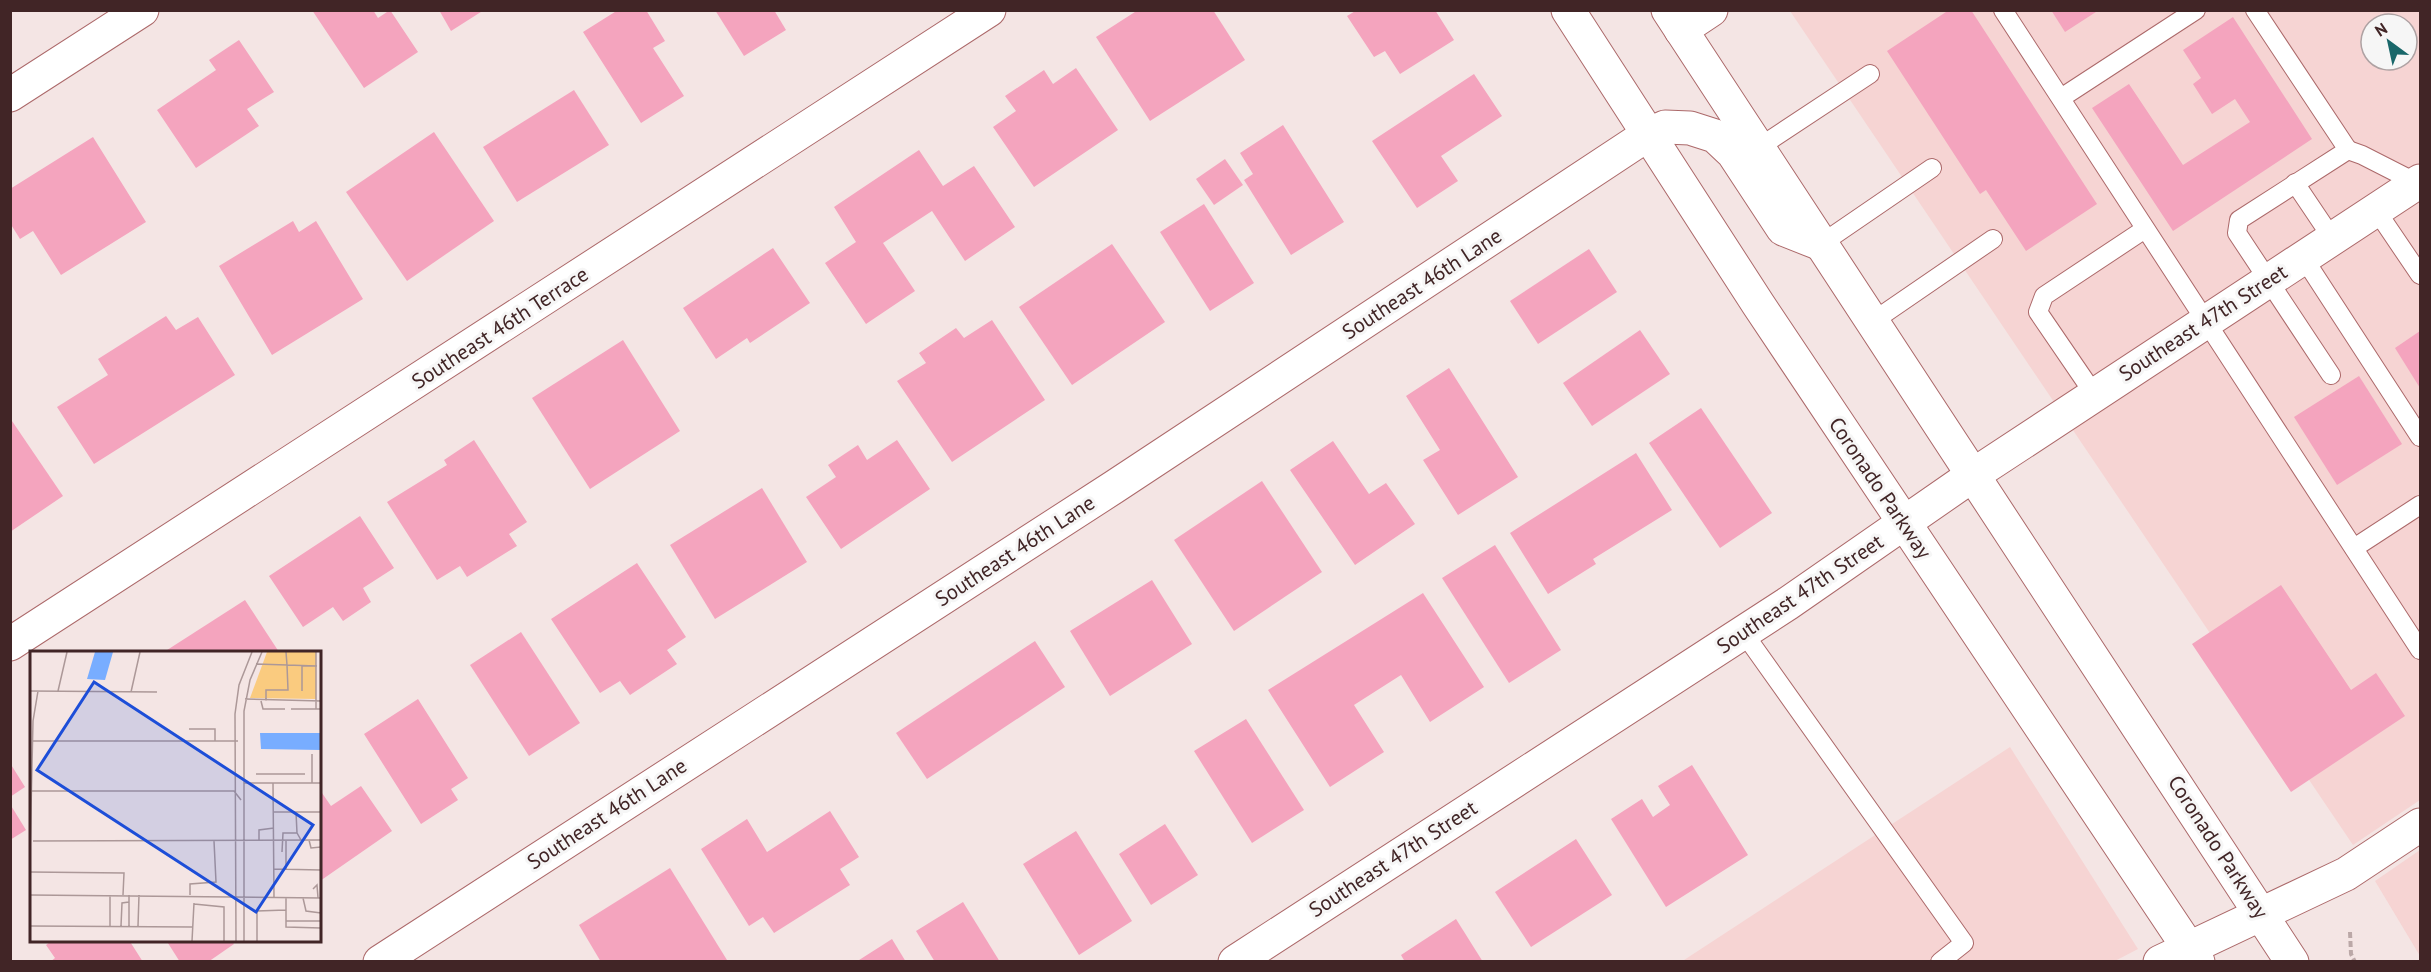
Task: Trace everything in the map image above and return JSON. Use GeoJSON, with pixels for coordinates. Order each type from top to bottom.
{"type":"FeatureCollection","features":[{"type":"Feature","properties":{"kind":"street"},"geometry":{"type":"LineString","coordinates":[[10,94],[142,10]]}},
{"type":"Feature","properties":{"kind":"street","name":"Southeast 46th Terrace"},"geometry":{"type":"LineString","coordinates":[[10,644],[381,406],[989,10]]}},
{"type":"Feature","properties":{"kind":"street","name":"Coronado Parkway"},"geometry":{"type":"LineString","coordinates":[[1568,10],[1647,135],[1904,523],[2182,957]]}},
{"type":"Feature","properties":{"kind":"street"},"geometry":{"type":"LineString","coordinates":[[1675,20],[1711,10]]}},
{"type":"Feature","properties":{"kind":"street","name":"Coronado Parkway"},"geometry":{"type":"LineString","coordinates":[[1675,20],[2292,962]]}},
{"type":"Feature","properties":{"kind":"street","name":"Southeast 46th Lane"},"geometry":{"type":"LineString","coordinates":[[380,962],[1094,500],[1647,135],[1665,127],[1690,128],[1715,136],[1733,153],[1783,229],[1821,244]]}},
{"type":"Feature","properties":{"kind":"street","name":"Southeast 47th Street"},"geometry":{"type":"LineString","coordinates":[[1235,962],[1743,632],[2094,394],[2419,182]]}},
{"type":"Feature","properties":{"kind":"street"},"geometry":{"type":"LineString","coordinates":[[2182,957],[2262,914],[2346,874],[2421,825]]}},
{"type":"Feature","properties":{"kind":"lane"},"geometry":{"type":"LineString","coordinates":[[2003,10],[2421,650]]}},
{"type":"Feature","properties":{"kind":"lane"},"geometry":{"type":"LineString","coordinates":[[2061,98],[2196,10]]}},
{"type":"Feature","properties":{"kind":"lane"},"geometry":{"type":"LineString","coordinates":[[2255,10],[2348,150],[2419,182]]}},
{"type":"Feature","properties":{"kind":"lane"},"geometry":{"type":"LineString","coordinates":[[1758,148],[1870,74]]}},
{"type":"Feature","properties":{"kind":"lane"},"geometry":{"type":"LineString","coordinates":[[2331,375],[2238,233],[2239,220],[2348,150]]}},
{"type":"Feature","properties":{"kind":"lane"},"geometry":{"type":"LineString","coordinates":[[1821,244],[1932,168]]}},
{"type":"Feature","properties":{"kind":"lane"},"geometry":{"type":"LineString","coordinates":[[2295,183],[2332,238]]}},
{"type":"Feature","properties":{"kind":"lane"},"geometry":{"type":"LineString","coordinates":[[2376,210],[2421,275]]}},
{"type":"Feature","properties":{"kind":"lane"},"geometry":{"type":"LineString","coordinates":[[2094,394],[2038,312],[2044,296],[2145,229]]}},
{"type":"Feature","properties":{"kind":"lane"},"geometry":{"type":"LineString","coordinates":[[1872,322],[1993,239]]}},
{"type":"Feature","properties":{"kind":"lane"},"geometry":{"type":"LineString","coordinates":[[2303,257],[2421,437]]}},
{"type":"Feature","properties":{"kind":"lane"},"geometry":{"type":"LineString","coordinates":[[2354,548],[2421,505]]}},
{"type":"Feature","properties":{"kind":"lane"},"geometry":{"type":"LineString","coordinates":[[1743,632],[1964,943],[1940,962]]}},
{"type":"Feature","properties":{"kind":"path"},"geometry":{"type":"LineString","coordinates":[[2350,932],[2351,954],[2355,962]]}},
{"type":"Feature","properties":{"kind":"shaded area"},"geometry":{"type":"Polygon","coordinates":[[[1790,11],[2420,11],[2420,800],[2353,845],[1790,11]]]}},
{"type":"Feature","properties":{"kind":"shaded area"},"geometry":{"type":"Polygon","coordinates":[[[2010,747],[2138,949],[2113,962],[1681,962],[2010,747]]]}},
{"type":"Feature","properties":{"kind":"shaded area"},"geometry":{"type":"Polygon","coordinates":[[[2420,850],[2420,956],[2375,881],[2420,850]]]}},
{"type":"Feature","properties":{"kind":"building"},"geometry":{"type":"Polygon","coordinates":[[[312,10],[373,10],[378,18],[390,10],[418,52],[364,88],[312,10]]]}},
{"type":"Feature","properties":{"kind":"building"},"geometry":{"type":"Polygon","coordinates":[[[439,10],[484,10],[451,31],[439,10]]]}},
{"type":"Feature","properties":{"kind":"building"},"geometry":{"type":"Polygon","coordinates":[[[618,10],[646,10],[665,41],[653,48],[684,96],[641,123],[583,32],[618,10]]]}},
{"type":"Feature","properties":{"kind":"building"},"geometry":{"type":"Polygon","coordinates":[[[715,10],[774,10],[786,30],[744,56],[715,10]]]}},
{"type":"Feature","properties":{"kind":"building"},"geometry":{"type":"Polygon","coordinates":[[[1138,10],[1213,10],[1245,60],[1150,121],[1096,37],[1138,10]]]}},
{"type":"Feature","properties":{"kind":"building"},"geometry":{"type":"Polygon","coordinates":[[[1357,10],[1435,10],[1454,40],[1400,74],[1385,51],[1374,57],[1347,16],[1357,10]]]}},
{"type":"Feature","properties":{"kind":"building"},"geometry":{"type":"Polygon","coordinates":[[[1949,10],[1971,10],[2097,204],[2026,251],[1986,190],[1980,194],[1887,51],[1949,10]]]}},
{"type":"Feature","properties":{"kind":"building"},"geometry":{"type":"Polygon","coordinates":[[[2051,10],[2099,10],[2065,32],[2051,10]]]}},
{"type":"Feature","properties":{"kind":"building"},"geometry":{"type":"Polygon","coordinates":[[[2233,17],[2312,139],[2173,231],[2092,108],[2129,84],[2183,165],[2250,122],[2235,99],[2212,114],[2193,84],[2201,78],[2183,50],[2233,17]]]}},
{"type":"Feature","properties":{"kind":"building"},"geometry":{"type":"Polygon","coordinates":[[[239,40],[274,92],[247,109],[259,126],[196,168],[157,110],[216,70],[209,60],[239,40]]]}},
{"type":"Feature","properties":{"kind":"building"},"geometry":{"type":"Polygon","coordinates":[[[1076,68],[1118,130],[1034,187],[993,127],[1016,111],[1005,96],[1044,70],[1053,84],[1076,68]]]}},
{"type":"Feature","properties":{"kind":"building"},"geometry":{"type":"Polygon","coordinates":[[[1474,74],[1502,116],[1441,156],[1458,181],[1417,208],[1372,141],[1474,74]]]}},
{"type":"Feature","properties":{"kind":"building"},"geometry":{"type":"Polygon","coordinates":[[[574,90],[609,145],[517,202],[483,147],[574,90]]]}},
{"type":"Feature","properties":{"kind":"building"},"geometry":{"type":"Polygon","coordinates":[[[1283,125],[1344,222],[1291,255],[1244,180],[1253,174],[1240,153],[1283,125]]]}},
{"type":"Feature","properties":{"kind":"building"},"geometry":{"type":"Polygon","coordinates":[[[434,132],[494,221],[407,281],[346,192],[434,132]]]}},
{"type":"Feature","properties":{"kind":"building"},"geometry":{"type":"Polygon","coordinates":[[[93,137],[146,222],[61,275],[33,231],[20,239],[10,223],[10,189],[93,137]]]}},
{"type":"Feature","properties":{"kind":"building"},"geometry":{"type":"Polygon","coordinates":[[[919,150],[943,186],[974,166],[1015,227],[965,261],[932,211],[883,243],[915,291],[866,324],[825,263],[856,242],[834,207],[919,150]]]}},
{"type":"Feature","properties":{"kind":"building"},"geometry":{"type":"Polygon","coordinates":[[[1225,159],[1243,185],[1214,205],[1196,179],[1225,159]]]}},
{"type":"Feature","properties":{"kind":"building"},"geometry":{"type":"Polygon","coordinates":[[[1204,204],[1254,283],[1210,311],[1160,232],[1204,204]]]}},
{"type":"Feature","properties":{"kind":"building"},"geometry":{"type":"Polygon","coordinates":[[[293,221],[299,232],[316,221],[363,299],[272,355],[219,266],[293,221]]]}},
{"type":"Feature","properties":{"kind":"building"},"geometry":{"type":"Polygon","coordinates":[[[1112,244],[1165,322],[1072,385],[1019,307],[1112,244]]]}},
{"type":"Feature","properties":{"kind":"building"},"geometry":{"type":"Polygon","coordinates":[[[773,248],[810,303],[750,343],[747,338],[716,359],[683,308],[773,248]]]}},
{"type":"Feature","properties":{"kind":"building"},"geometry":{"type":"Polygon","coordinates":[[[1589,249],[1617,292],[1538,344],[1510,301],[1589,249]]]}},
{"type":"Feature","properties":{"kind":"building"},"geometry":{"type":"Polygon","coordinates":[[[166,316],[176,330],[198,317],[235,375],[94,464],[57,407],[108,375],[98,359],[166,316]]]}},
{"type":"Feature","properties":{"kind":"building"},"geometry":{"type":"Polygon","coordinates":[[[992,320],[1045,400],[952,462],[897,381],[926,363],[919,353],[956,328],[964,338],[992,320]]]}},
{"type":"Feature","properties":{"kind":"building"},"geometry":{"type":"Polygon","coordinates":[[[1640,330],[1670,374],[1592,426],[1563,383],[1640,330]]]}},
{"type":"Feature","properties":{"kind":"building"},"geometry":{"type":"Polygon","coordinates":[[[2420,331],[2420,388],[2395,348],[2420,331]]]}},
{"type":"Feature","properties":{"kind":"building"},"geometry":{"type":"Polygon","coordinates":[[[623,340],[680,431],[590,489],[532,398],[623,340]]]}},
{"type":"Feature","properties":{"kind":"building"},"geometry":{"type":"Polygon","coordinates":[[[1449,368],[1518,477],[1458,515],[1423,460],[1440,450],[1406,396],[1449,368]]]}},
{"type":"Feature","properties":{"kind":"building"},"geometry":{"type":"Polygon","coordinates":[[[2359,376],[2402,444],[2337,485],[2294,417],[2359,376]]]}},
{"type":"Feature","properties":{"kind":"building"},"geometry":{"type":"Polygon","coordinates":[[[1701,408],[1772,513],[1720,548],[1649,443],[1701,408]]]}},
{"type":"Feature","properties":{"kind":"building"},"geometry":{"type":"Polygon","coordinates":[[[12,421],[63,496],[10,532],[10,422],[12,421]]]}},
{"type":"Feature","properties":{"kind":"building"},"geometry":{"type":"Polygon","coordinates":[[[474,440],[527,522],[509,534],[517,546],[467,577],[460,566],[437,580],[387,502],[447,465],[444,460],[474,440]]]}},
{"type":"Feature","properties":{"kind":"building"},"geometry":{"type":"Polygon","coordinates":[[[897,440],[930,489],[841,549],[806,497],[836,477],[828,465],[858,445],[867,460],[897,440]]]}},
{"type":"Feature","properties":{"kind":"building"},"geometry":{"type":"Polygon","coordinates":[[[1333,441],[1369,494],[1386,483],[1415,524],[1355,565],[1290,470],[1333,441]]]}},
{"type":"Feature","properties":{"kind":"building"},"geometry":{"type":"Polygon","coordinates":[[[1636,453],[1672,510],[1593,559],[1596,564],[1548,594],[1510,533],[1636,453]]]}},
{"type":"Feature","properties":{"kind":"building"},"geometry":{"type":"Polygon","coordinates":[[[1262,481],[1322,572],[1234,631],[1174,540],[1262,481]]]}},
{"type":"Feature","properties":{"kind":"building"},"geometry":{"type":"Polygon","coordinates":[[[762,488],[807,562],[715,619],[670,545],[762,488]]]}},
{"type":"Feature","properties":{"kind":"building"},"geometry":{"type":"Polygon","coordinates":[[[360,516],[394,568],[363,588],[371,602],[343,621],[333,607],[303,627],[269,576],[360,516]]]}},
{"type":"Feature","properties":{"kind":"building"},"geometry":{"type":"Polygon","coordinates":[[[1495,545],[1561,650],[1509,683],[1442,578],[1495,545]]]}},
{"type":"Feature","properties":{"kind":"building"},"geometry":{"type":"Polygon","coordinates":[[[637,563],[686,637],[667,650],[677,664],[630,695],[620,681],[600,693],[551,619],[637,563]]]}},
{"type":"Feature","properties":{"kind":"building"},"geometry":{"type":"Polygon","coordinates":[[[1152,580],[1192,644],[1110,696],[1070,631],[1152,580]]]}},
{"type":"Feature","properties":{"kind":"building"},"geometry":{"type":"Polygon","coordinates":[[[2281,585],[2351,690],[2376,673],[2405,716],[2291,792],[2192,644],[2281,585]]]}},
{"type":"Feature","properties":{"kind":"building"},"geometry":{"type":"Polygon","coordinates":[[[1423,593],[1484,687],[1430,722],[1401,675],[1354,705],[1384,752],[1330,787],[1268,690],[1423,593]]]}},
{"type":"Feature","properties":{"kind":"building"},"geometry":{"type":"Polygon","coordinates":[[[245,600],[278,651],[166,651],[245,600]]]}},
{"type":"Feature","properties":{"kind":"building"},"geometry":{"type":"Polygon","coordinates":[[[521,632],[580,723],[529,756],[470,665],[521,632]]]}},
{"type":"Feature","properties":{"kind":"building"},"geometry":{"type":"Polygon","coordinates":[[[1035,641],[1065,687],[927,779],[896,733],[1035,641]]]}},
{"type":"Feature","properties":{"kind":"building"},"geometry":{"type":"Polygon","coordinates":[[[418,699],[468,778],[451,789],[458,800],[421,824],[364,734],[418,699]]]}},
{"type":"Feature","properties":{"kind":"building"},"geometry":{"type":"Polygon","coordinates":[[[1246,719],[1304,810],[1252,843],[1194,751],[1246,719]]]}},
{"type":"Feature","properties":{"kind":"building"},"geometry":{"type":"Polygon","coordinates":[[[10,763],[25,787],[10,797],[10,763]]]}},
{"type":"Feature","properties":{"kind":"building"},"geometry":{"type":"Polygon","coordinates":[[[1692,765],[1748,855],[1666,907],[1611,819],[1642,799],[1653,817],[1670,805],[1658,786],[1692,765]]]}},
{"type":"Feature","properties":{"kind":"building"},"geometry":{"type":"Polygon","coordinates":[[[361,786],[392,831],[321,880],[321,794],[331,806],[361,786]]]}},
{"type":"Feature","properties":{"kind":"building"},"geometry":{"type":"Polygon","coordinates":[[[10,804],[26,830],[10,840],[10,804]]]}},
{"type":"Feature","properties":{"kind":"building"},"geometry":{"type":"Polygon","coordinates":[[[830,811],[859,857],[840,869],[850,885],[774,933],[763,917],[749,926],[701,849],[747,819],[767,852],[830,811]]]}},
{"type":"Feature","properties":{"kind":"building"},"geometry":{"type":"Polygon","coordinates":[[[1165,824],[1198,875],[1151,905],[1119,854],[1165,824]]]}},
{"type":"Feature","properties":{"kind":"building"},"geometry":{"type":"Polygon","coordinates":[[[1076,831],[1132,921],[1079,955],[1023,864],[1076,831]]]}},
{"type":"Feature","properties":{"kind":"building"},"geometry":{"type":"Polygon","coordinates":[[[1576,839],[1612,895],[1531,947],[1495,892],[1576,839]]]}},
{"type":"Feature","properties":{"kind":"building"},"geometry":{"type":"Polygon","coordinates":[[[670,868],[727,960],[601,962],[579,925],[670,868]]]}},
{"type":"Feature","properties":{"kind":"building"},"geometry":{"type":"Polygon","coordinates":[[[963,902],[1000,962],[935,962],[916,931],[963,902]]]}},
{"type":"Feature","properties":{"kind":"building"},"geometry":{"type":"Polygon","coordinates":[[[1456,919],[1483,962],[1405,962],[1401,955],[1456,919]]]}},
{"type":"Feature","properties":{"kind":"building"},"geometry":{"type":"Polygon","coordinates":[[[892,939],[906,962],[856,962],[892,939]]]}},
{"type":"Feature","properties":{"kind":"building"},"geometry":{"type":"Polygon","coordinates":[[[50,942],[130,942],[143,962],[50,962],[55,958],[46,945],[50,942]]]}},
{"type":"Feature","properties":{"kind":"building"},"geometry":{"type":"Polygon","coordinates":[[[167,942],[232,942],[234,944],[208,962],[180,962],[167,942]]]}}]}
